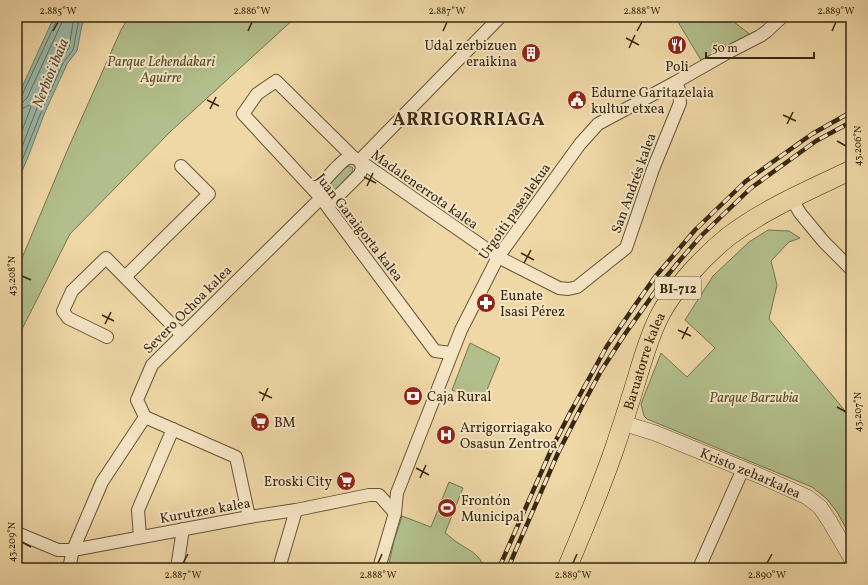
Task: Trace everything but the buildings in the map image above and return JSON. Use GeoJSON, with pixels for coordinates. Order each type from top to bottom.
{"type":"FeatureCollection","features":[{"type":"Feature","properties":{"kind":"main road","name":"Baruatorre kalea"},"geometry":{"type":"LineString","coordinates":[[567,568],[609,464],[648,340],[660,315],[676,291],[702,261],[728,237],[750,221],[851,170]]}},
{"type":"Feature","properties":{"kind":"street"},"geometry":{"type":"LineString","coordinates":[[356,159],[500,17]]}},
{"type":"Feature","properties":{"kind":"street","name":"Urgoiti pasealekua"},"geometry":{"type":"LineString","coordinates":[[379,568],[395,513],[397,493],[461,330],[498,257],[580,144],[598,124],[767,32],[782,17]]}},
{"type":"Feature","properties":{"kind":"street","name":"Juan Garaigorta kalea"},"geometry":{"type":"LineString","coordinates":[[356,159],[276,81],[257,94],[243,114],[321,198],[435,351],[451,353]]}},
{"type":"Feature","properties":{"kind":"street","name":"San Andrés kalea"},"geometry":{"type":"LineString","coordinates":[[559,288],[568,289],[577,287],[626,248],[653,169],[680,103],[679,90],[676,82]]}},
{"type":"Feature","properties":{"kind":"street"},"geometry":{"type":"LineString","coordinates":[[350,157],[356,159],[361,163],[362,168],[360,174],[334,200],[328,202],[321,198],[318,192],[320,186],[344,160],[350,157]]}},
{"type":"Feature","properties":{"kind":"street","name":"Madalenerrota kalea"},"geometry":{"type":"LineString","coordinates":[[356,159],[498,257],[559,288]]}},
{"type":"Feature","properties":{"kind":"street"},"geometry":{"type":"LineString","coordinates":[[125,277],[209,194],[181,166]]}},
{"type":"Feature","properties":{"kind":"street","name":"Severo Ochoa kalea"},"geometry":{"type":"LineString","coordinates":[[145,417],[137,400],[152,365],[321,198]]}},
{"type":"Feature","properties":{"kind":"street"},"geometry":{"type":"LineString","coordinates":[[792,199],[800,213],[824,242],[851,269]]}},
{"type":"Feature","properties":{"kind":"street"},"geometry":{"type":"LineString","coordinates":[[107,337],[68,318],[63,311],[72,291],[106,258],[182,335]]}},
{"type":"Feature","properties":{"kind":"street"},"geometry":{"type":"LineString","coordinates":[[69,568],[73,550],[102,482],[145,417],[236,457],[249,517]]}},
{"type":"Feature","properties":{"kind":"street","name":"Kristo zeharkalea"},"geometry":{"type":"LineString","coordinates":[[623,423],[655,433],[807,497],[820,507],[851,558]]}},
{"type":"Feature","properties":{"kind":"street"},"geometry":{"type":"LineString","coordinates":[[140,537],[138,510],[173,429]]}},
{"type":"Feature","properties":{"kind":"street"},"geometry":{"type":"LineString","coordinates":[[699,568],[743,469]]}},
{"type":"Feature","properties":{"kind":"street","name":"Kurutzea kalea"},"geometry":{"type":"LineString","coordinates":[[17,533],[58,550],[73,550],[249,517],[296,510],[369,495],[378,496],[395,513]]}},
{"type":"Feature","properties":{"kind":"street"},"geometry":{"type":"LineString","coordinates":[[279,568],[296,510]]}},
{"type":"Feature","properties":{"kind":"street"},"geometry":{"type":"LineString","coordinates":[[177,568],[183,529]]}},
{"type":"Feature","properties":{"kind":"green space","name":"Parque Lehendakari Aguirre"},"geometry":{"type":"Polygon","coordinates":[[[129,17],[296,17],[171,131],[70,234],[17,339],[17,270],[67,151],[121,30],[129,17]]]}},
{"type":"Feature","properties":{"kind":"green space"},"geometry":{"type":"Polygon","coordinates":[[[675,17],[737,17],[734,22],[752,36],[701,60],[675,17]]]}},
{"type":"Feature","properties":{"kind":"green space"},"geometry":{"type":"Polygon","coordinates":[[[350,166],[353,168],[352,172],[332,194],[328,193],[326,188],[346,167],[350,166]]]}},
{"type":"Feature","properties":{"kind":"green space","name":"Parque Barzubia"},"geometry":{"type":"Polygon","coordinates":[[[768,230],[789,231],[800,238],[789,242],[771,261],[777,285],[769,319],[851,418],[851,537],[837,512],[827,499],[812,487],[647,419],[644,416],[641,404],[661,353],[687,377],[715,348],[685,320],[713,276],[749,242],[768,230]]]}},
{"type":"Feature","properties":{"kind":"green space"},"geometry":{"type":"Polygon","coordinates":[[[470,343],[500,358],[482,402],[452,390],[470,343]]]}},
{"type":"Feature","properties":{"kind":"green space"},"geometry":{"type":"Polygon","coordinates":[[[449,482],[463,488],[445,533],[477,556],[484,568],[388,568],[394,541],[402,516],[431,527],[449,482]]]}},
{"type":"Feature","properties":{"kind":"water","name":"Nerbioi ibaia"},"geometry":{"type":"Polygon","coordinates":[[[54,17],[86,17],[82,25],[77,51],[67,64],[45,112],[17,183],[17,98],[54,17]]]}},
{"type":"Feature","properties":{"kind":"railway"},"geometry":{"type":"LineString","coordinates":[[499,568],[552,448],[571,411],[607,346],[655,277],[695,230],[746,181],[812,134],[851,112]]}},
{"type":"Feature","properties":{"kind":"railway"},"geometry":{"type":"LineString","coordinates":[[508,568],[558,453],[582,406],[601,371],[662,282],[702,235],[751,188],[816,141],[851,122]]}},
{"type":"Feature","properties":{"kind":"place","name":"Poli"},"geometry":{"type":"Point","coordinates":[677,45]}},
{"type":"Feature","properties":{"kind":"place","name":"Udal zerbizuen eraikina"},"geometry":{"type":"Point","coordinates":[531,53]}},
{"type":"Feature","properties":{"kind":"place","name":"Edurne Garitazelaia kultur etxea"},"geometry":{"type":"Point","coordinates":[577,100]}},
{"type":"Feature","properties":{"kind":"place","name":"Eunate Isasi Pérez"},"geometry":{"type":"Point","coordinates":[486,303]}},
{"type":"Feature","properties":{"kind":"place","name":"Caja Rural"},"geometry":{"type":"Point","coordinates":[413,396]}},
{"type":"Feature","properties":{"kind":"place","name":"BM"},"geometry":{"type":"Point","coordinates":[260,422]}},
{"type":"Feature","properties":{"kind":"place","name":"Arrigorriagako Osasun Zentroa"},"geometry":{"type":"Point","coordinates":[446,435]}},
{"type":"Feature","properties":{"kind":"place","name":"Eroski City"},"geometry":{"type":"Point","coordinates":[346,481]}},
{"type":"Feature","properties":{"kind":"place","name":"Frontón Municipal"},"geometry":{"type":"Point","coordinates":[447,508]}},
{"type":"Feature","properties":{"kind":"district","name":"ARRIGORRIAGA"},"geometry":{"type":"Point","coordinates":[469,119]}}]}
